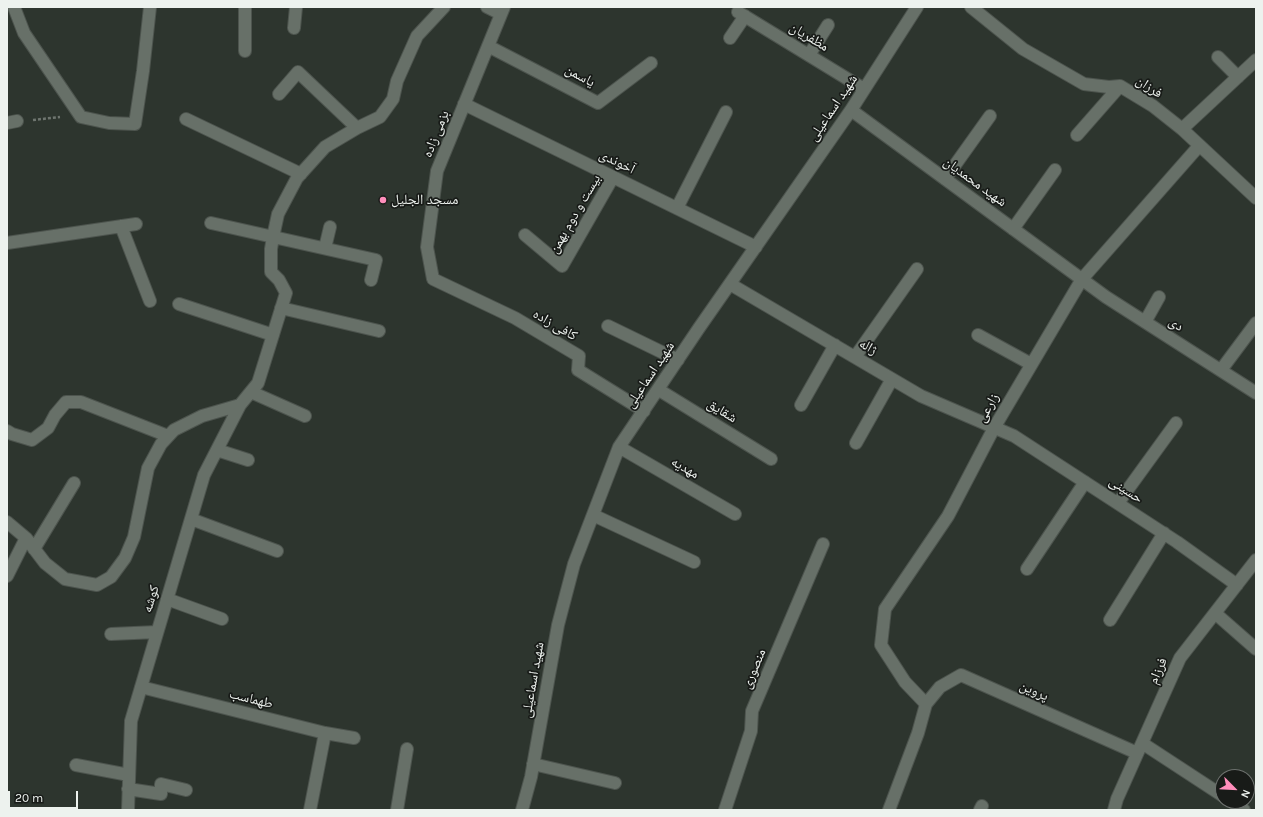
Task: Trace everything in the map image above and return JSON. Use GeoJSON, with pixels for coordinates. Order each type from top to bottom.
{"type":"FeatureCollection","features":[{"type":"Feature","properties":{"kind":"street"},"geometry":{"type":"LineString","coordinates":[[14,7],[13,21],[24,33],[81,117],[109,123],[135,124],[150,7]]}},
{"type":"Feature","properties":{"kind":"street"},"geometry":{"type":"LineString","coordinates":[[245,7],[245,51]]}},
{"type":"Feature","properties":{"kind":"street"},"geometry":{"type":"LineString","coordinates":[[294,28],[296,7]]}},
{"type":"Feature","properties":{"kind":"street"},"geometry":{"type":"LineString","coordinates":[[428,24],[434,7]]}},
{"type":"Feature","properties":{"kind":"street"},"geometry":{"type":"LineString","coordinates":[[273,237],[278,214],[297,178],[325,147],[356,128],[380,117],[393,99],[397,81],[417,36],[444,7]]}},
{"type":"Feature","properties":{"kind":"street"},"geometry":{"type":"LineString","coordinates":[[487,7],[503,11]]}},
{"type":"Feature","properties":{"kind":"street","name":"شهید اسماعیلی"},"geometry":{"type":"LineString","coordinates":[[522,810],[533,764],[558,625],[574,564],[619,447],[851,110],[917,7]]}},
{"type":"Feature","properties":{"kind":"street","name":"فرزان"},"geometry":{"type":"LineString","coordinates":[[970,7],[1023,49],[1084,84],[1109,87],[1120,86],[1153,106],[1182,129],[1256,198]]}},
{"type":"Feature","properties":{"kind":"street","name":"بزمی زاده"},"geometry":{"type":"LineString","coordinates":[[433,279],[427,247],[437,171],[503,11]]}},
{"type":"Feature","properties":{"kind":"street","name":"مظفریان"},"geometry":{"type":"LineString","coordinates":[[730,38],[742,14],[864,89]]}},
{"type":"Feature","properties":{"kind":"street"},"geometry":{"type":"LineString","coordinates":[[809,55],[828,25]]}},
{"type":"Feature","properties":{"kind":"street","name":"یاسمن"},"geometry":{"type":"LineString","coordinates":[[488,46],[598,103],[651,63]]}},
{"type":"Feature","properties":{"kind":"street"},"geometry":{"type":"LineString","coordinates":[[1218,57],[1238,77]]}},
{"type":"Feature","properties":{"kind":"street"},"geometry":{"type":"LineString","coordinates":[[1182,129],[1256,60]]}},
{"type":"Feature","properties":{"kind":"street"},"geometry":{"type":"LineString","coordinates":[[279,94],[298,72],[356,128]]}},
{"type":"Feature","properties":{"kind":"street"},"geometry":{"type":"LineString","coordinates":[[1077,135],[1120,86]]}},
{"type":"Feature","properties":{"kind":"street","name":"آخوندی"},"geometry":{"type":"LineString","coordinates":[[464,104],[756,247]]}},
{"type":"Feature","properties":{"kind":"street","name":"شهید محمدیان"},"geometry":{"type":"LineString","coordinates":[[851,110],[1082,279]]}},
{"type":"Feature","properties":{"kind":"street"},"geometry":{"type":"LineString","coordinates":[[677,208],[726,112]]}},
{"type":"Feature","properties":{"kind":"street"},"geometry":{"type":"LineString","coordinates":[[945,179],[990,116]]}},
{"type":"Feature","properties":{"kind":"street"},"geometry":{"type":"LineString","coordinates":[[186,119],[301,174]]}},
{"type":"Feature","properties":{"kind":"street","name":"زارعی"},"geometry":{"type":"LineString","coordinates":[[926,704],[905,682],[881,645],[885,609],[948,516],[994,428],[1082,279],[1199,146]]}},
{"type":"Feature","properties":{"kind":"street"},"geometry":{"type":"LineString","coordinates":[[1013,229],[1055,170]]}},
{"type":"Feature","properties":{"kind":"street","name":"بیست و دوم بهمن"},"geometry":{"type":"LineString","coordinates":[[525,236],[562,266],[613,177]]}},
{"type":"Feature","properties":{"kind":"street"},"geometry":{"type":"LineString","coordinates":[[212,223],[376,260],[371,280]]}},
{"type":"Feature","properties":{"kind":"street"},"geometry":{"type":"LineString","coordinates":[[7,243],[136,224]]}},
{"type":"Feature","properties":{"kind":"street"},"geometry":{"type":"LineString","coordinates":[[121,226],[150,301]]}},
{"type":"Feature","properties":{"kind":"street"},"geometry":{"type":"LineString","coordinates":[[325,248],[330,227]]}},
{"type":"Feature","properties":{"kind":"street","name":"کوشه"},"geometry":{"type":"LineString","coordinates":[[128,810],[131,721],[204,475],[240,405],[258,383],[286,293],[279,280],[271,272],[271,249],[273,237]]}},
{"type":"Feature","properties":{"kind":"street"},"geometry":{"type":"LineString","coordinates":[[855,357],[917,269]]}},
{"type":"Feature","properties":{"kind":"street","name":"کافی زاده"},"geometry":{"type":"LineString","coordinates":[[433,279],[515,318],[579,356],[578,370],[644,411]]}},
{"type":"Feature","properties":{"kind":"street","name":"دی"},"geometry":{"type":"LineString","coordinates":[[1082,279],[1106,297],[1256,393]]}},
{"type":"Feature","properties":{"kind":"street","name":"ژاله"},"geometry":{"type":"LineString","coordinates":[[730,284],[921,396],[994,428]]}},
{"type":"Feature","properties":{"kind":"street"},"geometry":{"type":"LineString","coordinates":[[1145,322],[1159,297]]}},
{"type":"Feature","properties":{"kind":"street"},"geometry":{"type":"LineString","coordinates":[[180,304],[273,336]]}},
{"type":"Feature","properties":{"kind":"street"},"geometry":{"type":"LineString","coordinates":[[281,308],[379,331]]}},
{"type":"Feature","properties":{"kind":"street"},"geometry":{"type":"LineString","coordinates":[[1221,370],[1256,323]]}},
{"type":"Feature","properties":{"kind":"street"},"geometry":{"type":"LineString","coordinates":[[608,326],[678,360]]}},
{"type":"Feature","properties":{"kind":"street"},"geometry":{"type":"LineString","coordinates":[[978,335],[1031,364]]}},
{"type":"Feature","properties":{"kind":"street"},"geometry":{"type":"LineString","coordinates":[[801,404],[835,345]]}},
{"type":"Feature","properties":{"kind":"street"},"geometry":{"type":"LineString","coordinates":[[856,443],[892,379]]}},
{"type":"Feature","properties":{"kind":"street","name":"شقایق"},"geometry":{"type":"LineString","coordinates":[[659,390],[770,458]]}},
{"type":"Feature","properties":{"kind":"street"},"geometry":{"type":"LineString","coordinates":[[250,392],[305,416]]}},
{"type":"Feature","properties":{"kind":"street"},"geometry":{"type":"LineString","coordinates":[[7,431],[32,440],[48,428],[55,415],[66,402],[81,402],[168,436]]}},
{"type":"Feature","properties":{"kind":"street"},"geometry":{"type":"LineString","coordinates":[[7,522],[26,538],[45,563],[65,579],[97,584],[111,577],[125,558],[134,537],[148,468],[161,444],[174,430],[202,416],[240,405]]}},
{"type":"Feature","properties":{"kind":"street"},"geometry":{"type":"LineString","coordinates":[[1118,503],[1176,423]]}},
{"type":"Feature","properties":{"kind":"street","name":"حسینی"},"geometry":{"type":"LineString","coordinates":[[994,428],[1014,436],[1118,503],[1164,533],[1237,585]]}},
{"type":"Feature","properties":{"kind":"street","name":"مهدیه"},"geometry":{"type":"LineString","coordinates":[[619,447],[735,514]]}},
{"type":"Feature","properties":{"kind":"street"},"geometry":{"type":"LineString","coordinates":[[217,450],[248,460]]}},
{"type":"Feature","properties":{"kind":"street"},"geometry":{"type":"LineString","coordinates":[[1027,569],[1085,482]]}},
{"type":"Feature","properties":{"kind":"street"},"geometry":{"type":"LineString","coordinates":[[34,548],[74,483]]}},
{"type":"Feature","properties":{"kind":"street"},"geometry":{"type":"LineString","coordinates":[[593,515],[694,562]]}},
{"type":"Feature","properties":{"kind":"street"},"geometry":{"type":"LineString","coordinates":[[191,519],[277,551]]}},
{"type":"Feature","properties":{"kind":"street"},"geometry":{"type":"LineString","coordinates":[[1110,620],[1164,533]]}},
{"type":"Feature","properties":{"kind":"street"},"geometry":{"type":"LineString","coordinates":[[7,576],[26,538]]}},
{"type":"Feature","properties":{"kind":"street","name":"منصوری"},"geometry":{"type":"LineString","coordinates":[[724,810],[751,731],[752,712],[823,544]]}},
{"type":"Feature","properties":{"kind":"street","name":"فرزام"},"geometry":{"type":"LineString","coordinates":[[1114,810],[1117,799],[1180,658],[1256,560]]}},
{"type":"Feature","properties":{"kind":"street"},"geometry":{"type":"LineString","coordinates":[[167,599],[222,619]]}},
{"type":"Feature","properties":{"kind":"street"},"geometry":{"type":"LineString","coordinates":[[1215,614],[1256,649]]}},
{"type":"Feature","properties":{"kind":"street"},"geometry":{"type":"LineString","coordinates":[[111,634],[157,632]]}},
{"type":"Feature","properties":{"kind":"street","name":"پروین"},"geometry":{"type":"LineString","coordinates":[[926,704],[940,687],[961,675],[1140,748]]}},
{"type":"Feature","properties":{"kind":"street","name":"طهماسب"},"geometry":{"type":"LineString","coordinates":[[141,687],[325,733],[354,738]]}},
{"type":"Feature","properties":{"kind":"street"},"geometry":{"type":"LineString","coordinates":[[891,810],[918,733],[926,704]]}},
{"type":"Feature","properties":{"kind":"street"},"geometry":{"type":"LineString","coordinates":[[310,810],[325,733]]}},
{"type":"Feature","properties":{"kind":"street"},"geometry":{"type":"LineString","coordinates":[[1140,748],[1215,791]]}},
{"type":"Feature","properties":{"kind":"street"},"geometry":{"type":"LineString","coordinates":[[397,810],[407,749]]}},
{"type":"Feature","properties":{"kind":"street"},"geometry":{"type":"LineString","coordinates":[[533,764],[615,783]]}},
{"type":"Feature","properties":{"kind":"street"},"geometry":{"type":"LineString","coordinates":[[76,765],[129,775]]}},
{"type":"Feature","properties":{"kind":"street"},"geometry":{"type":"LineString","coordinates":[[128,788],[161,794],[161,784],[186,790]]}},
{"type":"Feature","properties":{"kind":"path"},"geometry":{"type":"LineString","coordinates":[[12,122],[60,117],[81,117]]}},
{"type":"Feature","properties":{"kind":"place","name":"مسجد الجلیل"},"geometry":{"type":"Point","coordinates":[383,200]}}]}
